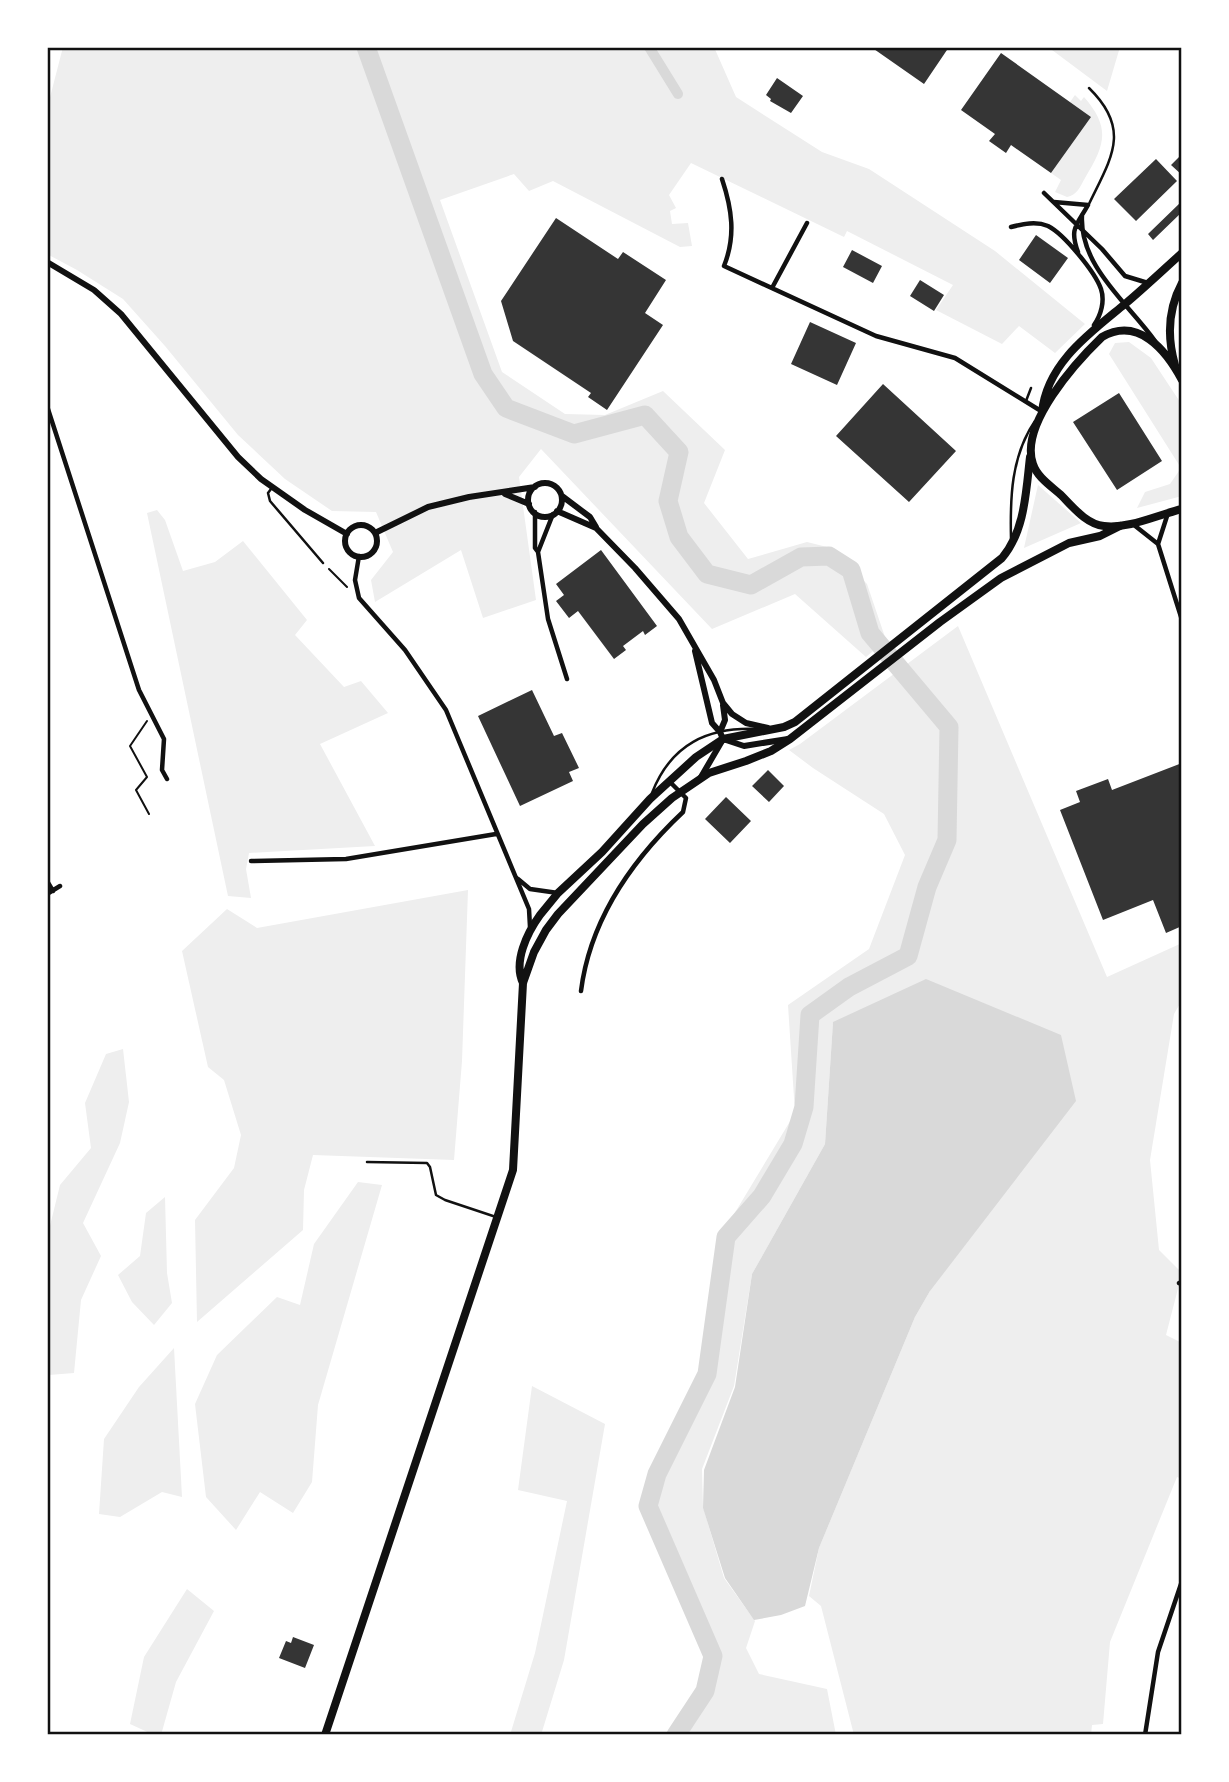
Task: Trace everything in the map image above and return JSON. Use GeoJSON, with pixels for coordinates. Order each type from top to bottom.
{"type":"FeatureCollection","features":[{"type":"Feature","properties":{"kind":"main road"},"geometry":{"type":"LineString","coordinates":[[1042,412],[1044,393],[1049,381],[1068,355],[1088,334],[1182,253]]}},
{"type":"Feature","properties":{"kind":"main road"},"geometry":{"type":"LineString","coordinates":[[1180,377],[1171,352],[1170,324],[1175,298],[1182,283]]}},
{"type":"Feature","properties":{"kind":"main road"},"geometry":{"type":"LineString","coordinates":[[523,983],[519,975],[519,964],[529,932],[540,915],[558,893],[602,852],[669,781],[722,736],[774,730],[795,722],[988,571],[1009,549],[1019,527],[1032,435],[1042,412],[1068,372],[1102,337],[1108,333],[1130,331],[1150,338],[1180,377]]}},
{"type":"Feature","properties":{"kind":"main road"},"geometry":{"type":"LineString","coordinates":[[1031,454],[1032,463],[1042,478],[1086,519],[1096,524],[1120,526]]}},
{"type":"Feature","properties":{"kind":"main road"},"geometry":{"type":"LineString","coordinates":[[325,1735],[513,1170],[523,983],[534,952],[551,923],[643,824],[680,792],[701,778],[771,751],[790,739],[983,590],[1020,566],[1069,543],[1100,536],[1120,526],[1182,509]]}},
{"type":"Feature","properties":{"kind":"street"},"geometry":{"type":"LineString","coordinates":[[722,179],[732,225],[729,254],[724,266],[876,336],[955,358],[1042,412]]}},
{"type":"Feature","properties":{"kind":"street"},"geometry":{"type":"LineString","coordinates":[[1044,193],[1076,222],[1090,257],[1165,355]]}},
{"type":"Feature","properties":{"kind":"street"},"geometry":{"type":"LineString","coordinates":[[1054,202],[1088,205],[1076,222],[1073,237],[1083,262]]}},
{"type":"Feature","properties":{"kind":"street"},"geometry":{"type":"LineString","coordinates":[[1081,230],[1082,215]]}},
{"type":"Feature","properties":{"kind":"street"},"geometry":{"type":"LineString","coordinates":[[772,288],[807,223]]}},
{"type":"Feature","properties":{"kind":"street"},"geometry":{"type":"LineString","coordinates":[[1011,227],[1028,223],[1049,227],[1063,237],[1083,262],[1099,285],[1102,296],[1100,314],[1088,334]]}},
{"type":"Feature","properties":{"kind":"street"},"geometry":{"type":"LineString","coordinates":[[1081,230],[1125,276],[1149,283]]}},
{"type":"Feature","properties":{"kind":"street"},"geometry":{"type":"LineString","coordinates":[[47,262],[94,290],[121,314],[238,457],[272,487],[347,534]]}},
{"type":"Feature","properties":{"kind":"street"},"geometry":{"type":"LineString","coordinates":[[47,406],[139,690],[164,739],[162,770],[167,779]]}},
{"type":"Feature","properties":{"kind":"street"},"geometry":{"type":"LineString","coordinates":[[375,533],[428,508],[469,497],[535,487],[543,483],[552,484],[562,496],[590,517],[596,528],[663,598],[692,640],[723,703],[732,714],[746,723],[774,730]]}},
{"type":"Feature","properties":{"kind":"street"},"geometry":{"type":"LineString","coordinates":[[529,504],[530,494],[535,487]]}},
{"type":"Feature","properties":{"kind":"street"},"geometry":{"type":"LineString","coordinates":[[499,493],[529,504],[535,512],[544,516],[555,513],[596,528]]}},
{"type":"Feature","properties":{"kind":"street"},"geometry":{"type":"LineString","coordinates":[[538,552],[561,505],[562,496]]}},
{"type":"Feature","properties":{"kind":"street"},"geometry":{"type":"LineString","coordinates":[[535,512],[535,548],[538,552],[548,618],[567,679]]}},
{"type":"Feature","properties":{"kind":"street"},"geometry":{"type":"LineString","coordinates":[[1158,544],[1168,512]]}},
{"type":"Feature","properties":{"kind":"street"},"geometry":{"type":"LineString","coordinates":[[1131,523],[1158,544],[1182,620]]}},
{"type":"Feature","properties":{"kind":"street"},"geometry":{"type":"LineString","coordinates":[[368,526],[375,533],[377,540],[373,551],[359,556],[347,547],[347,534],[352,528],[368,526]]}},
{"type":"Feature","properties":{"kind":"street"},"geometry":{"type":"LineString","coordinates":[[359,556],[355,580],[359,598],[405,650],[446,710],[529,909],[529,932]]}},
{"type":"Feature","properties":{"kind":"street"},"geometry":{"type":"LineString","coordinates":[[692,640],[712,723],[722,736],[744,746],[790,739]]}},
{"type":"Feature","properties":{"kind":"street"},"geometry":{"type":"LineString","coordinates":[[701,778],[722,736],[723,703]]}},
{"type":"Feature","properties":{"kind":"street"},"geometry":{"type":"LineString","coordinates":[[581,991],[585,962],[601,919],[617,890],[648,847],[682,812],[686,798],[669,781]]}},
{"type":"Feature","properties":{"kind":"street"},"geometry":{"type":"LineString","coordinates":[[251,861],[346,859],[496,834]]}},
{"type":"Feature","properties":{"kind":"street"},"geometry":{"type":"LineString","coordinates":[[516,875],[530,889],[558,893]]}},
{"type":"Feature","properties":{"kind":"street"},"geometry":{"type":"LineString","coordinates":[[47,881],[53,891]]}},
{"type":"Feature","properties":{"kind":"street"},"geometry":{"type":"LineString","coordinates":[[47,894],[60,886]]}},
{"type":"Feature","properties":{"kind":"street"},"geometry":{"type":"LineString","coordinates":[[1144,1735],[1158,1652],[1182,1581]]}},
{"type":"Feature","properties":{"kind":"lane"},"geometry":{"type":"LineString","coordinates":[[1088,205],[1112,155],[1115,134],[1106,107],[1089,88]]}},
{"type":"Feature","properties":{"kind":"lane"},"geometry":{"type":"LineString","coordinates":[[1026,403],[1031,388]]}},
{"type":"Feature","properties":{"kind":"lane"},"geometry":{"type":"LineString","coordinates":[[1009,549],[1010,510],[1019,448],[1042,412]]}},
{"type":"Feature","properties":{"kind":"lane"},"geometry":{"type":"LineString","coordinates":[[272,487],[268,494],[270,501],[323,563]]}},
{"type":"Feature","properties":{"kind":"lane"},"geometry":{"type":"LineString","coordinates":[[650,799],[660,774],[680,752],[704,735],[722,736]]}},
{"type":"Feature","properties":{"kind":"lane"},"geometry":{"type":"LineString","coordinates":[[367,1162],[427,1163],[436,1195],[497,1217]]}},
{"type":"Feature","properties":{"kind":"path"},"geometry":{"type":"LineString","coordinates":[[323,563],[359,598]]}},
{"type":"Feature","properties":{"kind":"path"},"geometry":{"type":"LineString","coordinates":[[149,814],[136,790],[147,777],[130,746],[152,715]]}},
{"type":"Feature","properties":{"kind":"shaded area"},"geometry":{"type":"Polygon","coordinates":[[[63,47],[714,47],[736,97],[822,152],[869,169],[995,251],[1085,324],[1055,353],[1019,326],[1002,344],[936,310],[953,285],[847,231],[844,237],[691,163],[669,195],[676,208],[670,211],[672,224],[688,223],[692,246],[680,247],[553,181],[529,191],[514,174],[440,200],[502,372],[565,414],[605,415],[663,391],[725,450],[704,503],[748,559],[807,542],[831,548],[867,584],[886,640],[866,657],[795,594],[712,629],[541,449],[519,477],[536,600],[483,618],[461,550],[375,602],[371,580],[393,552],[376,512],[332,511],[285,479],[238,435],[123,299],[47,254],[47,109],[63,47]]]}},
{"type":"Feature","properties":{"kind":"shaded area"},"geometry":{"type":"Polygon","coordinates":[[[1048,47],[1120,47],[1107,91],[1048,47]]]}},
{"type":"Feature","properties":{"kind":"shaded area"},"geometry":{"type":"Polygon","coordinates":[[[1075,95],[1081,101],[1084,97],[1093,108],[1102,137],[1097,156],[1081,184],[1076,192],[1067,197],[1055,192],[1061,180],[1051,173],[1091,117],[1070,102],[1075,95]]]}},
{"type":"Feature","properties":{"kind":"shaded area"},"geometry":{"type":"Polygon","coordinates":[[[1129,342],[1151,358],[1182,405],[1182,496],[1137,508],[1145,492],[1170,484],[1181,468],[1109,354],[1115,343],[1129,342]]]}},
{"type":"Feature","properties":{"kind":"shaded area"},"geometry":{"type":"Polygon","coordinates":[[[1038,485],[1081,523],[1024,548],[1038,485]]]}},
{"type":"Feature","properties":{"kind":"shaded area"},"geometry":{"type":"Polygon","coordinates":[[[157,510],[165,520],[183,571],[215,562],[243,541],[307,620],[295,635],[344,687],[361,681],[388,713],[320,744],[375,846],[249,853],[246,869],[251,898],[228,896],[147,513],[157,510]]]}},
{"type":"Feature","properties":{"kind":"shaded area"},"geometry":{"type":"Polygon","coordinates":[[[958,626],[1107,977],[1182,943],[1182,1000],[1174,1014],[1150,1160],[1159,1250],[1182,1273],[1166,1335],[1182,1343],[1182,1479],[1177,1477],[1110,1642],[1103,1724],[1092,1725],[1091,1735],[854,1735],[821,1606],[809,1596],[819,1548],[915,1317],[930,1291],[833,1022],[825,1144],[752,1274],[734,1386],[702,1469],[703,1507],[724,1578],[755,1621],[746,1648],[759,1674],[827,1689],[836,1735],[677,1735],[719,1658],[648,1506],[657,1474],[707,1374],[719,1239],[795,1113],[788,1005],[869,949],[905,855],[884,814],[789,750],[958,626]]]}},
{"type":"Feature","properties":{"kind":"shaded area"},"geometry":{"type":"Polygon","coordinates":[[[468,890],[462,1061],[454,1160],[313,1155],[304,1190],[303,1230],[197,1322],[195,1220],[234,1168],[241,1135],[224,1080],[208,1067],[182,951],[227,909],[257,928],[468,890]]]}},
{"type":"Feature","properties":{"kind":"shaded area"},"geometry":{"type":"Polygon","coordinates":[[[926,979],[1061,1035],[1076,1101],[930,1291],[915,1317],[819,1548],[805,1606],[781,1615],[754,1620],[725,1578],[703,1508],[704,1470],[735,1387],[752,1274],[825,1144],[833,1022],[926,979]]]}},
{"type":"Feature","properties":{"kind":"shaded area"},"geometry":{"type":"Polygon","coordinates":[[[123,1049],[129,1102],[120,1143],[83,1223],[101,1256],[81,1300],[74,1373],[49,1375],[47,1238],[60,1185],[91,1148],[85,1103],[106,1054],[123,1049]]]}},
{"type":"Feature","properties":{"kind":"shaded area"},"geometry":{"type":"Polygon","coordinates":[[[358,1182],[382,1185],[318,1405],[312,1482],[293,1513],[260,1492],[236,1530],[206,1497],[195,1404],[217,1355],[277,1297],[300,1305],[314,1244],[358,1182]]]}},
{"type":"Feature","properties":{"kind":"shaded area"},"geometry":{"type":"Polygon","coordinates":[[[165,1197],[167,1273],[172,1303],[154,1325],[132,1302],[118,1275],[140,1256],[146,1213],[165,1197]]]}},
{"type":"Feature","properties":{"kind":"shaded area"},"geometry":{"type":"Polygon","coordinates":[[[174,1348],[182,1497],[162,1492],[120,1517],[99,1514],[104,1439],[139,1387],[174,1348]]]}},
{"type":"Feature","properties":{"kind":"shaded area"},"geometry":{"type":"Polygon","coordinates":[[[532,1386],[605,1424],[564,1660],[541,1735],[510,1735],[535,1653],[567,1501],[518,1490],[532,1386]]]}},
{"type":"Feature","properties":{"kind":"shaded area"},"geometry":{"type":"Polygon","coordinates":[[[187,1589],[214,1611],[176,1682],[161,1735],[154,1735],[130,1724],[144,1657],[187,1589]]]}},
{"type":"Feature","properties":{"kind":"building"},"geometry":{"type":"Polygon","coordinates":[[[871,47],[949,47],[924,84],[871,47]]]}},
{"type":"Feature","properties":{"kind":"building"},"geometry":{"type":"Polygon","coordinates":[[[1001,53],[1091,117],[1051,173],[1011,145],[1006,153],[989,141],[995,134],[961,110],[1001,53]]]}},
{"type":"Feature","properties":{"kind":"building"},"geometry":{"type":"Polygon","coordinates":[[[777,78],[803,96],[791,113],[770,101],[766,95],[777,78]]]}},
{"type":"Feature","properties":{"kind":"building"},"geometry":{"type":"Polygon","coordinates":[[[1182,154],[1182,175],[1171,165],[1182,154]]]}},
{"type":"Feature","properties":{"kind":"building"},"geometry":{"type":"Polygon","coordinates":[[[1156,159],[1177,181],[1136,221],[1114,199],[1156,159]]]}},
{"type":"Feature","properties":{"kind":"building"},"geometry":{"type":"Polygon","coordinates":[[[1182,201],[1182,212],[1153,240],[1148,234],[1182,201]]]}},
{"type":"Feature","properties":{"kind":"building"},"geometry":{"type":"Polygon","coordinates":[[[556,218],[618,259],[623,252],[666,280],[645,313],[663,325],[607,410],[588,397],[591,393],[513,341],[501,301],[556,218]]]}},
{"type":"Feature","properties":{"kind":"building"},"geometry":{"type":"Polygon","coordinates":[[[1036,235],[1068,258],[1050,283],[1019,260],[1036,235]]]}},
{"type":"Feature","properties":{"kind":"building"},"geometry":{"type":"Polygon","coordinates":[[[852,250],[882,266],[873,283],[843,267],[852,250]]]}},
{"type":"Feature","properties":{"kind":"building"},"geometry":{"type":"Polygon","coordinates":[[[920,280],[944,295],[934,311],[910,296],[920,280]]]}},
{"type":"Feature","properties":{"kind":"building"},"geometry":{"type":"Polygon","coordinates":[[[810,322],[856,343],[837,385],[791,364],[810,322]]]}},
{"type":"Feature","properties":{"kind":"building"},"geometry":{"type":"Polygon","coordinates":[[[883,384],[956,451],[909,502],[836,436],[883,384]]]}},
{"type":"Feature","properties":{"kind":"building"},"geometry":{"type":"Polygon","coordinates":[[[1119,393],[1162,461],[1117,490],[1073,422],[1119,393]]]}},
{"type":"Feature","properties":{"kind":"building"},"geometry":{"type":"Polygon","coordinates":[[[601,550],[657,626],[645,635],[643,631],[623,646],[626,650],[614,659],[578,611],[569,618],[556,601],[564,595],[556,584],[601,550]]]}},
{"type":"Feature","properties":{"kind":"building"},"geometry":{"type":"Polygon","coordinates":[[[532,690],[554,736],[562,733],[579,768],[569,772],[573,781],[520,806],[478,716],[532,690]]]}},
{"type":"Feature","properties":{"kind":"building"},"geometry":{"type":"Polygon","coordinates":[[[1182,763],[1182,926],[1166,933],[1153,900],[1103,920],[1060,810],[1080,802],[1076,791],[1108,779],[1112,790],[1182,763]]]}},
{"type":"Feature","properties":{"kind":"building"},"geometry":{"type":"Polygon","coordinates":[[[768,770],[784,786],[769,802],[752,786],[768,770]]]}},
{"type":"Feature","properties":{"kind":"building"},"geometry":{"type":"Polygon","coordinates":[[[726,797],[751,821],[730,843],[705,819],[726,797]]]}},
{"type":"Feature","properties":{"kind":"building"},"geometry":{"type":"Polygon","coordinates":[[[293,1637],[314,1645],[305,1668],[279,1658],[286,1641],[291,1643],[293,1637]]]}},
{"type":"Feature","properties":{"kind":"waterway"},"geometry":{"type":"LineString","coordinates":[[366,47],[483,374],[506,408],[574,434],[645,415],[679,452],[668,501],[679,537],[707,574],[751,585],[801,557],[829,556],[851,570],[870,633],[949,727],[947,840],[927,887],[908,956],[849,987],[810,1015],[804,1107],[793,1144],[762,1196],[726,1237],[707,1374],[657,1474],[648,1506],[713,1656],[705,1691],[676,1735]]}},
{"type":"Feature","properties":{"kind":"waterway"},"geometry":{"type":"LineString","coordinates":[[649,47],[678,94]]}}]}
